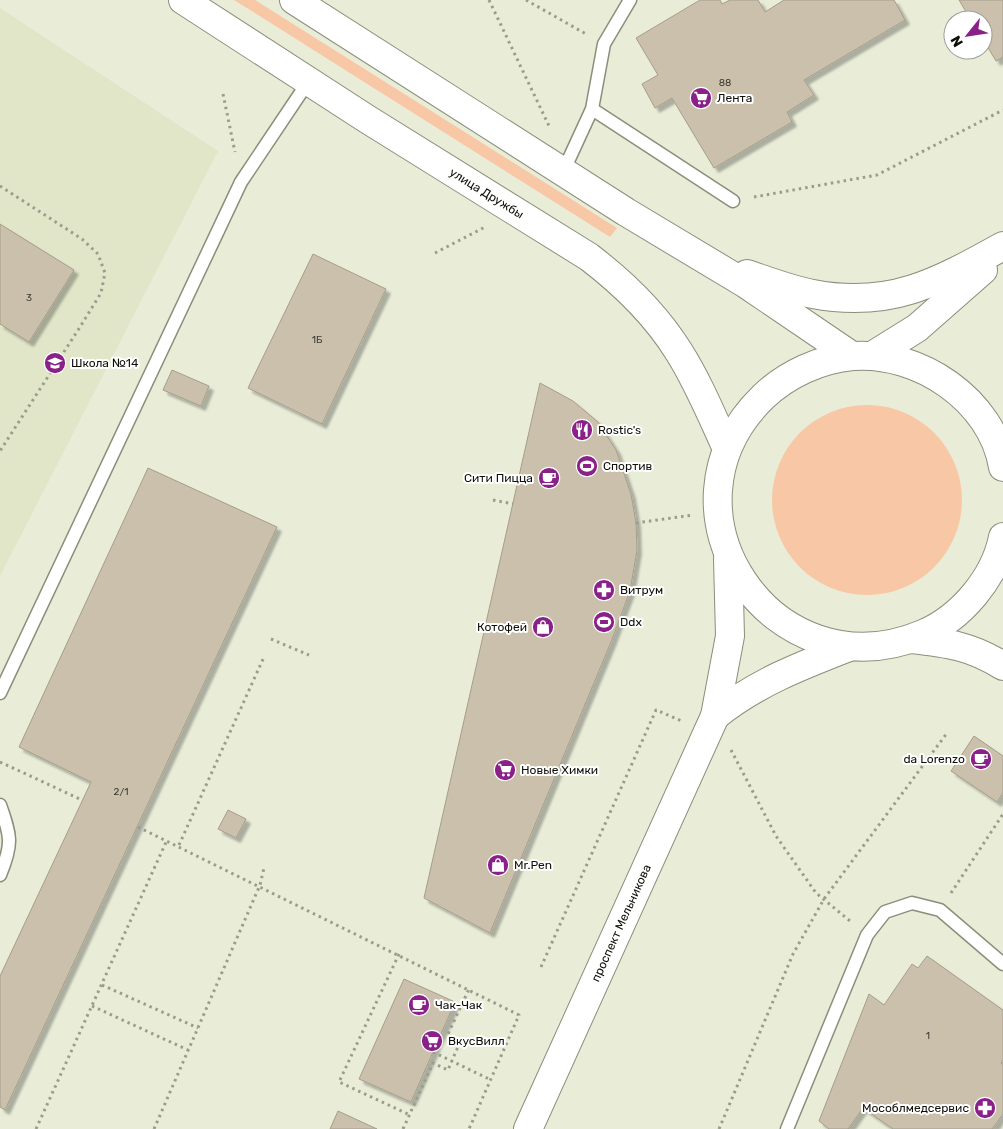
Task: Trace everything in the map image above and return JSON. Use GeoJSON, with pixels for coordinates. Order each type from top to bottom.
{"type":"FeatureCollection","features":[{"type":"Feature","properties":{"kind":"main road","name":"улица Дружбы"},"geometry":{"type":"LineString","coordinates":[[184,0],[308,82],[589,257],[613,275],[648,311],[679,351],[727,448]]}},
{"type":"Feature","properties":{"kind":"main road"},"geometry":{"type":"LineString","coordinates":[[294,0],[563,172],[862,356],[914,365],[951,385],[981,416],[1002,454]]}},
{"type":"Feature","properties":{"kind":"main road"},"geometry":{"type":"LineString","coordinates":[[712,264],[813,294],[865,299],[904,294],[946,278],[1003,246]]}},
{"type":"Feature","properties":{"kind":"main road"},"geometry":{"type":"LineString","coordinates":[[1003,253],[917,328],[862,356],[812,365],[776,384],[747,413],[727,448],[718,484],[718,520],[728,555],[747,590],[775,618],[810,638],[849,647],[883,646],[911,639],[936,629],[974,597],[1000,554],[1003,537]]}},
{"type":"Feature","properties":{"kind":"main road","name":"проспект Мельникова"},"geometry":{"type":"LineString","coordinates":[[528,1129],[715,716],[730,636],[728,555]]}},
{"type":"Feature","properties":{"kind":"main road"},"geometry":{"type":"LineString","coordinates":[[911,639],[946,643],[980,652],[1003,666]]}},
{"type":"Feature","properties":{"kind":"main road","name":"проспект Мельникова"},"geometry":{"type":"LineString","coordinates":[[715,716],[740,696],[780,674],[849,647]]}},
{"type":"Feature","properties":{"kind":"lane"},"geometry":{"type":"LineString","coordinates":[[563,172],[592,109],[604,44],[630,0]]}},
{"type":"Feature","properties":{"kind":"lane"},"geometry":{"type":"LineString","coordinates":[[0,693],[241,182],[308,82]]}},
{"type":"Feature","properties":{"kind":"lane"},"geometry":{"type":"LineString","coordinates":[[592,109],[733,201]]}},
{"type":"Feature","properties":{"kind":"lane"},"geometry":{"type":"LineString","coordinates":[[0,805],[10,835],[8,857],[0,875]]}},
{"type":"Feature","properties":{"kind":"lane"},"geometry":{"type":"LineString","coordinates":[[787,1129],[867,935],[885,912],[912,903],[940,910],[1003,964]]}},
{"type":"Feature","properties":{"kind":"path"},"geometry":{"type":"LineString","coordinates":[[489,0],[550,129]]}},
{"type":"Feature","properties":{"kind":"path"},"geometry":{"type":"LineString","coordinates":[[526,0],[604,44]]}},
{"type":"Feature","properties":{"kind":"path"},"geometry":{"type":"LineString","coordinates":[[223,94],[241,182]]}},
{"type":"Feature","properties":{"kind":"path"},"geometry":{"type":"LineString","coordinates":[[733,201],[877,175],[1003,110]]}},
{"type":"Feature","properties":{"kind":"path"},"geometry":{"type":"LineString","coordinates":[[0,186],[82,239],[98,254],[105,273],[101,293],[93,307],[0,451]]}},
{"type":"Feature","properties":{"kind":"path"},"geometry":{"type":"LineString","coordinates":[[435,254],[486,226]]}},
{"type":"Feature","properties":{"kind":"path"},"geometry":{"type":"LineString","coordinates":[[493,500],[513,504]]}},
{"type":"Feature","properties":{"kind":"path"},"geometry":{"type":"LineString","coordinates":[[636,523],[694,515]]}},
{"type":"Feature","properties":{"kind":"path"},"geometry":{"type":"LineString","coordinates":[[271,638],[309,655]]}},
{"type":"Feature","properties":{"kind":"path"},"geometry":{"type":"LineString","coordinates":[[179,845],[264,657]]}},
{"type":"Feature","properties":{"kind":"path"},"geometry":{"type":"LineString","coordinates":[[542,967],[656,710],[689,724]]}},
{"type":"Feature","properties":{"kind":"path"},"geometry":{"type":"LineString","coordinates":[[719,1129],[793,954],[824,899],[947,734]]}},
{"type":"Feature","properties":{"kind":"path"},"geometry":{"type":"LineString","coordinates":[[731,749],[776,836],[816,893],[867,935]]}},
{"type":"Feature","properties":{"kind":"path"},"geometry":{"type":"LineString","coordinates":[[0,762],[82,800]]}},
{"type":"Feature","properties":{"kind":"path"},"geometry":{"type":"LineString","coordinates":[[940,910],[1003,814]]}},
{"type":"Feature","properties":{"kind":"path"},"geometry":{"type":"LineString","coordinates":[[138,827],[179,845],[519,1015],[469,1129]]}},
{"type":"Feature","properties":{"kind":"path"},"geometry":{"type":"LineString","coordinates":[[36,1129],[167,840]]}},
{"type":"Feature","properties":{"kind":"path"},"geometry":{"type":"LineString","coordinates":[[154,1129],[260,885],[264,868]]}},
{"type":"Feature","properties":{"kind":"path"},"geometry":{"type":"LineString","coordinates":[[399,954],[339,1082],[410,1115]]}},
{"type":"Feature","properties":{"kind":"path"},"geometry":{"type":"LineString","coordinates":[[102,985],[198,1028]]}},
{"type":"Feature","properties":{"kind":"path"},"geometry":{"type":"LineString","coordinates":[[403,1129],[434,1063],[448,1070],[460,1042],[448,1036],[469,989]]}},
{"type":"Feature","properties":{"kind":"path"},"geometry":{"type":"LineString","coordinates":[[92,1006],[188,1050]]}},
{"type":"Feature","properties":{"kind":"path"},"geometry":{"type":"LineString","coordinates":[[433,1052],[491,1080]]}},
{"type":"Feature","properties":{"kind":"shaded area"},"geometry":{"type":"Polygon","coordinates":[[[234,0],[255,0],[617,228],[610,237],[234,0]]]}},
{"type":"Feature","properties":{"kind":"shaded area","name":"Школа №14"},"geometry":{"type":"Polygon","coordinates":[[[0,8],[218,151],[0,576],[0,8]]]}},
{"type":"Feature","properties":{"kind":"shaded area"},"geometry":{"type":"Polygon","coordinates":[[[858,405],[876,405],[895,409],[912,416],[927,426],[941,440],[951,455],[958,472],[962,500],[958,528],[951,545],[941,560],[927,574],[912,584],[895,591],[876,595],[858,595],[839,591],[822,584],[807,574],[793,560],[783,545],[776,528],[772,509],[772,491],[776,472],[783,455],[793,440],[807,426],[822,416],[839,409],[858,405]]]}},
{"type":"Feature","properties":{"kind":"building"},"geometry":{"type":"Polygon","coordinates":[[[700,0],[720,0],[722,4],[730,0],[758,0],[765,12],[784,0],[894,0],[905,20],[804,80],[814,95],[787,112],[792,122],[714,168],[672,98],[655,108],[642,84],[658,75],[636,38],[700,0]]]}},
{"type":"Feature","properties":{"kind":"building"},"geometry":{"type":"Polygon","coordinates":[[[959,0],[1003,0],[1003,57],[996,61],[993,56],[993,10],[965,10],[959,0]]]}},
{"type":"Feature","properties":{"kind":"building"},"geometry":{"type":"Polygon","coordinates":[[[0,224],[74,270],[29,342],[0,324],[0,224]]]}},
{"type":"Feature","properties":{"kind":"building"},"geometry":{"type":"Polygon","coordinates":[[[313,254],[386,289],[322,424],[248,388],[313,254]]]}},
{"type":"Feature","properties":{"kind":"building"},"geometry":{"type":"Polygon","coordinates":[[[172,370],[209,386],[201,406],[163,390],[172,370]]]}},
{"type":"Feature","properties":{"kind":"building","name":"Новые Химки"},"geometry":{"type":"Polygon","coordinates":[[[540,383],[573,401],[598,422],[616,450],[631,494],[636,523],[637,550],[630,591],[611,642],[490,933],[424,898],[540,383]]]}},
{"type":"Feature","properties":{"kind":"building"},"geometry":{"type":"Polygon","coordinates":[[[148,468],[277,527],[5,1110],[0,1107],[0,976],[91,782],[19,747],[148,468]]]}},
{"type":"Feature","properties":{"kind":"building"},"geometry":{"type":"Polygon","coordinates":[[[974,736],[1003,756],[1003,793],[997,802],[951,771],[974,736]]]}},
{"type":"Feature","properties":{"kind":"building"},"geometry":{"type":"Polygon","coordinates":[[[228,810],[246,819],[236,838],[218,829],[228,810]]]}},
{"type":"Feature","properties":{"kind":"building"},"geometry":{"type":"Polygon","coordinates":[[[927,956],[1003,1010],[1003,1060],[1001,1063],[1003,1064],[1003,1114],[992,1129],[893,1129],[863,1108],[848,1129],[829,1129],[819,1121],[869,994],[884,1005],[912,964],[918,968],[927,956]]]}},
{"type":"Feature","properties":{"kind":"building"},"geometry":{"type":"Polygon","coordinates":[[[404,979],[455,1002],[411,1102],[359,1079],[404,979]]]}},
{"type":"Feature","properties":{"kind":"building"},"geometry":{"type":"Polygon","coordinates":[[[338,1111],[377,1129],[330,1129],[338,1111]]]}},
{"type":"Feature","properties":{"kind":"place","name":"Лента"},"geometry":{"type":"Point","coordinates":[701,98]}},
{"type":"Feature","properties":{"kind":"place","name":"Школа №14"},"geometry":{"type":"Point","coordinates":[55,363]}},
{"type":"Feature","properties":{"kind":"place","name":"Rostic's"},"geometry":{"type":"Point","coordinates":[582,430]}},
{"type":"Feature","properties":{"kind":"place","name":"Спортив"},"geometry":{"type":"Point","coordinates":[587,466]}},
{"type":"Feature","properties":{"kind":"place","name":"Сити Пицца"},"geometry":{"type":"Point","coordinates":[549,478]}},
{"type":"Feature","properties":{"kind":"place","name":"Витрум"},"geometry":{"type":"Point","coordinates":[604,590]}},
{"type":"Feature","properties":{"kind":"place","name":"Ddx"},"geometry":{"type":"Point","coordinates":[604,622]}},
{"type":"Feature","properties":{"kind":"place","name":"Котофей"},"geometry":{"type":"Point","coordinates":[543,627]}},
{"type":"Feature","properties":{"kind":"place","name":"da Lorenzo"},"geometry":{"type":"Point","coordinates":[981,759]}},
{"type":"Feature","properties":{"kind":"place","name":"Новые Химки"},"geometry":{"type":"Point","coordinates":[505,770]}},
{"type":"Feature","properties":{"kind":"place","name":"Mr.Pen"},"geometry":{"type":"Point","coordinates":[498,865]}},
{"type":"Feature","properties":{"kind":"place","name":"Чак-Чак"},"geometry":{"type":"Point","coordinates":[419,1005]}},
{"type":"Feature","properties":{"kind":"place","name":"ВкусВилл"},"geometry":{"type":"Point","coordinates":[432,1041]}},
{"type":"Feature","properties":{"kind":"place","name":"Мособлмедсервис"},"geometry":{"type":"Point","coordinates":[985,1108]}}]}
